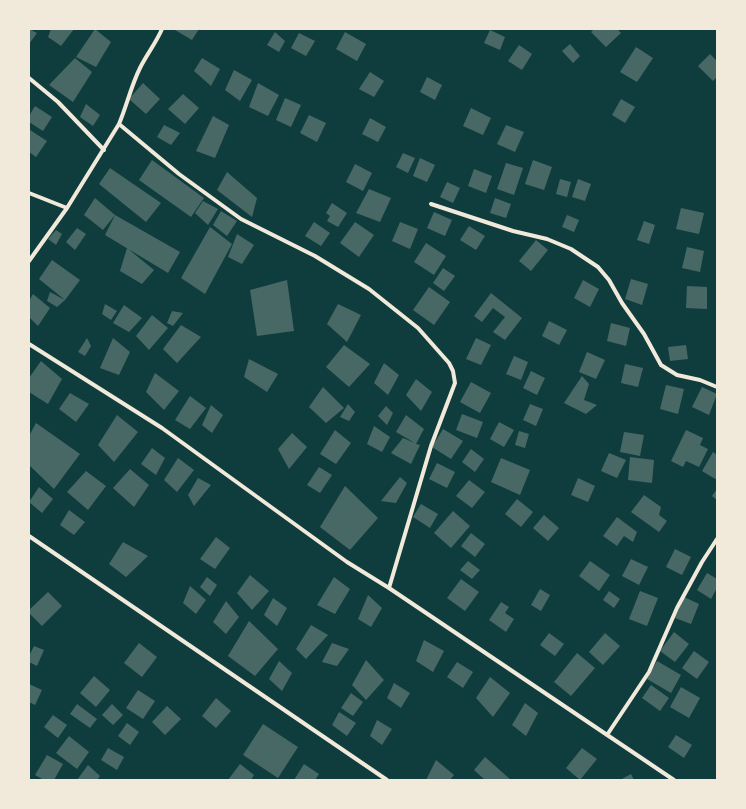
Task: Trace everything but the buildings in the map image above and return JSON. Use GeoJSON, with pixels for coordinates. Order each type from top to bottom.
{"type":"FeatureCollection","features":[{"type":"Feature","properties":{"kind":"street"},"geometry":{"type":"LineString","coordinates":[[29,261],[67,208],[119,124],[128,96],[140,68],[162,29]]}},
{"type":"Feature","properties":{"kind":"street"},"geometry":{"type":"LineString","coordinates":[[29,78],[58,102],[104,150]]}},
{"type":"Feature","properties":{"kind":"street"},"geometry":{"type":"LineString","coordinates":[[119,124],[179,174],[241,219],[315,256],[369,289],[418,328],[449,363],[453,371],[455,382],[431,446],[389,588]]}},
{"type":"Feature","properties":{"kind":"street"},"geometry":{"type":"LineString","coordinates":[[29,193],[67,208]]}},
{"type":"Feature","properties":{"kind":"street"},"geometry":{"type":"LineString","coordinates":[[431,204],[513,231],[548,239],[571,249],[598,267],[609,280],[662,365],[676,375],[700,380],[717,387]]}},
{"type":"Feature","properties":{"kind":"street"},"geometry":{"type":"LineString","coordinates":[[29,344],[162,428],[347,562],[389,588],[674,780]]}},
{"type":"Feature","properties":{"kind":"street"},"geometry":{"type":"LineString","coordinates":[[29,536],[387,780]]}},
{"type":"Feature","properties":{"kind":"street"},"geometry":{"type":"LineString","coordinates":[[608,735],[649,672],[677,608],[702,562],[717,539]]}}]}
